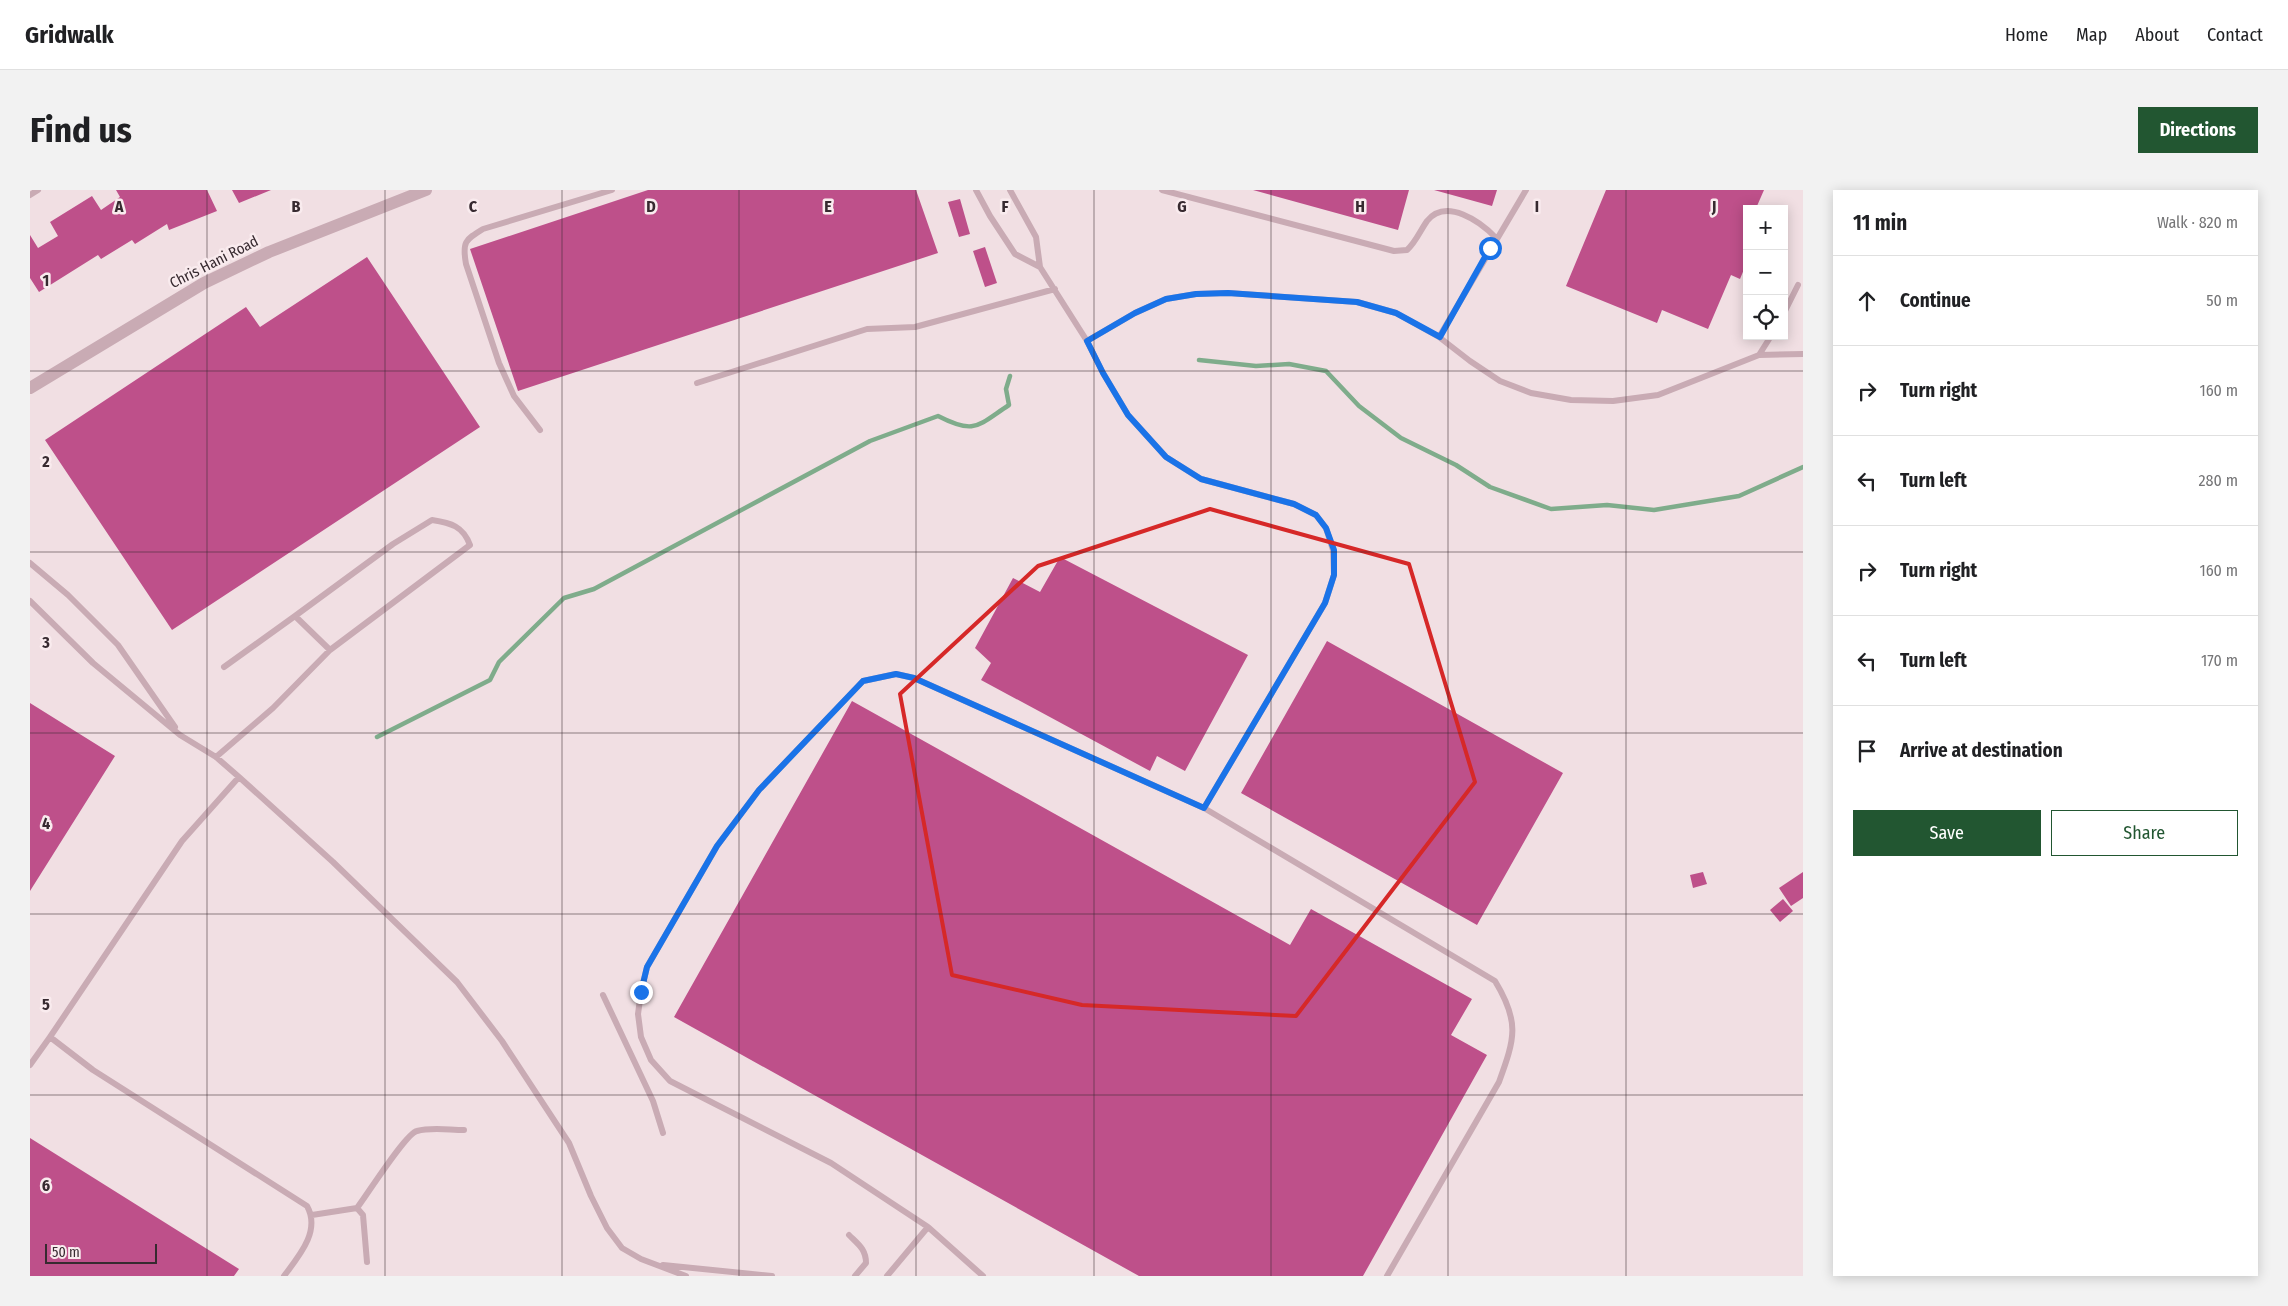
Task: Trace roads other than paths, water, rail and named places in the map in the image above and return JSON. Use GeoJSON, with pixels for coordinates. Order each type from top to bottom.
{"type":"FeatureCollection","features":[{"type":"Feature","properties":{"kind":"street","name":"Chris Hani Road"},"geometry":{"type":"LineString","coordinates":[[30,388],[204,283],[269,252],[426,190]]}},
{"type":"Feature","properties":{"kind":"lane"},"geometry":{"type":"LineString","coordinates":[[30,195],[38,190]]}},
{"type":"Feature","properties":{"kind":"lane"},"geometry":{"type":"LineString","coordinates":[[540,430],[514,396],[499,363],[466,264],[464,249],[467,239],[483,229],[612,190]]}},
{"type":"Feature","properties":{"kind":"lane"},"geometry":{"type":"LineString","coordinates":[[976,190],[990,216],[1015,254],[1040,267]]}},
{"type":"Feature","properties":{"kind":"lane"},"geometry":{"type":"LineString","coordinates":[[1010,190],[1036,237],[1040,267],[1087,341],[1103,373],[1128,415],[1166,457],[1201,479],[1294,504],[1316,515],[1326,528],[1334,550],[1334,575],[1325,603],[1204,808]]}},
{"type":"Feature","properties":{"kind":"lane"},"geometry":{"type":"LineString","coordinates":[[1162,190],[1394,251],[1407,250],[1414,243],[1428,219],[1442,211],[1460,213],[1483,224],[1496,238]]}},
{"type":"Feature","properties":{"kind":"lane"},"geometry":{"type":"LineString","coordinates":[[1440,337],[1496,238],[1512,216],[1526,190]]}},
{"type":"Feature","properties":{"kind":"lane"},"geometry":{"type":"LineString","coordinates":[[1788,305],[1798,285]]}},
{"type":"Feature","properties":{"kind":"lane"},"geometry":{"type":"LineString","coordinates":[[697,383],[867,329],[915,327],[1055,289]]}},
{"type":"Feature","properties":{"kind":"lane"},"geometry":{"type":"LineString","coordinates":[[1087,341],[1135,313],[1166,299],[1196,294],[1228,293],[1357,302],[1396,313],[1440,337],[1470,361],[1500,381],[1532,393],[1571,400],[1614,401],[1658,395],[1758,355],[1803,354]]}},
{"type":"Feature","properties":{"kind":"lane"},"geometry":{"type":"LineString","coordinates":[[1758,355],[1768,340]]}},
{"type":"Feature","properties":{"kind":"lane"},"geometry":{"type":"LineString","coordinates":[[216,757],[273,708],[330,650],[470,545],[466,535],[457,526],[432,520],[393,544],[224,667]]}},
{"type":"Feature","properties":{"kind":"lane"},"geometry":{"type":"LineString","coordinates":[[30,563],[68,595],[118,645],[180,735]]}},
{"type":"Feature","properties":{"kind":"lane"},"geometry":{"type":"LineString","coordinates":[[30,601],[93,663],[180,735],[216,757],[239,777],[333,862],[457,982],[502,1040],[569,1143],[591,1196],[607,1228],[622,1248],[652,1264],[686,1276]]}},
{"type":"Feature","properties":{"kind":"lane"},"geometry":{"type":"LineString","coordinates":[[295,616],[330,650]]}},
{"type":"Feature","properties":{"kind":"lane"},"geometry":{"type":"LineString","coordinates":[[983,1276],[928,1227],[831,1163],[670,1081],[650,1060],[641,1037],[638,1014],[647,967],[717,846],[759,790],[863,681],[896,674],[914,678],[1204,808],[1495,981],[1508,1004],[1512,1025],[1511,1050],[1499,1082],[1387,1276]]}},
{"type":"Feature","properties":{"kind":"lane"},"geometry":{"type":"LineString","coordinates":[[30,1065],[182,841],[239,777]]}},
{"type":"Feature","properties":{"kind":"lane"},"geometry":{"type":"LineString","coordinates":[[603,995],[652,1101],[662,1132]]}},
{"type":"Feature","properties":{"kind":"lane"},"geometry":{"type":"LineString","coordinates":[[50,1037],[94,1070],[307,1206],[312,1215],[312,1230],[301,1252],[284,1276]]}},
{"type":"Feature","properties":{"kind":"lane"},"geometry":{"type":"LineString","coordinates":[[312,1215],[357,1208],[371,1191],[406,1139],[415,1131],[464,1130]]}},
{"type":"Feature","properties":{"kind":"lane"},"geometry":{"type":"LineString","coordinates":[[357,1208],[363,1215],[367,1262]]}},
{"type":"Feature","properties":{"kind":"lane"},"geometry":{"type":"LineString","coordinates":[[887,1276],[928,1227]]}},
{"type":"Feature","properties":{"kind":"lane"},"geometry":{"type":"LineString","coordinates":[[849,1235],[863,1248],[866,1256],[866,1263],[855,1276]]}},
{"type":"Feature","properties":{"kind":"lane"},"geometry":{"type":"LineString","coordinates":[[652,1264],[772,1276]]}},
{"type":"Feature","properties":{"kind":"waterway"},"geometry":{"type":"LineString","coordinates":[[1199,360],[1256,366],[1289,364],[1326,371],[1359,406],[1401,438],[1456,465],[1490,487],[1551,509],[1607,505],[1654,510],[1739,496],[1803,467]]}},
{"type":"Feature","properties":{"kind":"waterway"},"geometry":{"type":"LineString","coordinates":[[377,737],[490,680],[499,662],[564,598],[594,589],[870,441],[938,416],[960,425],[975,426],[982,423],[1009,405],[1006,389],[1010,376]]}}]}
